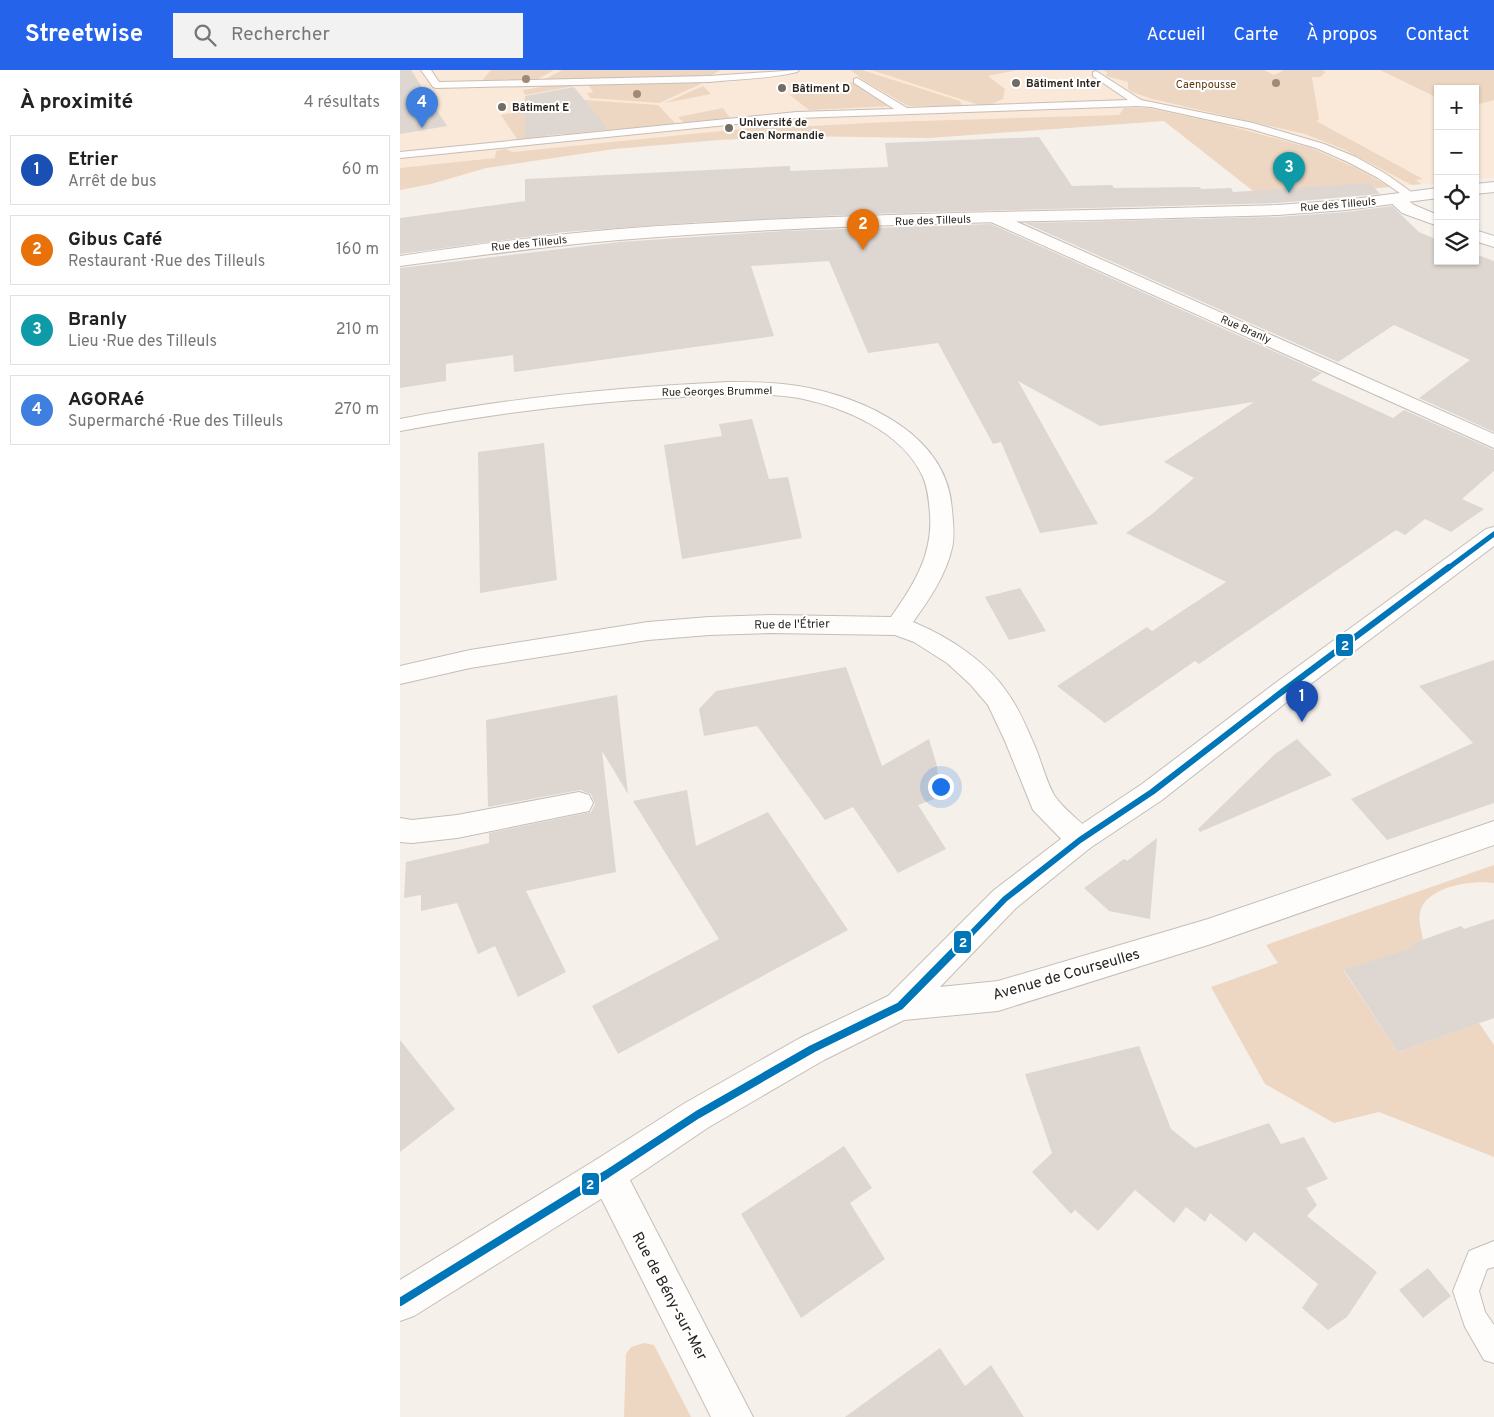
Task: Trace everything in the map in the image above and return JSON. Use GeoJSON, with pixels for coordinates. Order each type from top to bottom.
{"type":"FeatureCollection","features":[{"type":"Feature","properties":{"kind":"street"},"geometry":{"type":"LineString","coordinates":[[1479,189],[1494,187]]}},
{"type":"Feature","properties":{"kind":"street","name":"Rue des Tilleuls"},"geometry":{"type":"LineString","coordinates":[[400,261],[467,250],[676,231],[795,224],[1270,210],[1340,206],[1434,193]]}},
{"type":"Feature","properties":{"kind":"street"},"geometry":{"type":"LineString","coordinates":[[1403,197],[1408,209],[1436,220]]}},
{"type":"Feature","properties":{"kind":"street","name":"Rue Branly"},"geometry":{"type":"LineString","coordinates":[[998,218],[1494,442]]}},
{"type":"Feature","properties":{"kind":"street"},"geometry":{"type":"LineString","coordinates":[[1479,236],[1494,242]]}},
{"type":"Feature","properties":{"kind":"street","name":"Rue Georges Brummel"},"geometry":{"type":"LineString","coordinates":[[400,425],[465,412],[610,395],[744,388],[778,389],[836,401],[882,422],[904,437],[920,454],[933,473],[940,493],[942,537],[934,567],[921,592],[898,626]]}},
{"type":"Feature","properties":{"kind":"street"},"geometry":{"type":"LineString","coordinates":[[900,1006],[1005,899],[1080,840],[1152,792],[1282,691],[1494,534]]}},
{"type":"Feature","properties":{"kind":"street","name":"Rue de l'Étrier"},"geometry":{"type":"LineString","coordinates":[[400,675],[470,659],[648,631],[709,626],[772,624],[898,626],[923,636],[956,657],[979,677],[999,700],[1019,741],[1043,802],[1080,840]]}},
{"type":"Feature","properties":{"kind":"street"},"geometry":{"type":"LineString","coordinates":[[400,830],[406,833],[431,831],[579,803]]}},
{"type":"Feature","properties":{"kind":"street","name":"Avenue de Courseulles"},"geometry":{"type":"LineString","coordinates":[[400,1302],[607,1174],[697,1115],[812,1049],[900,1006],[998,996],[1208,932],[1494,833]]}},
{"type":"Feature","properties":{"kind":"street","name":"Rue de Bény-sur-Mer"},"geometry":{"type":"LineString","coordinates":[[607,1174],[734,1417]]}},
{"type":"Feature","properties":{"kind":"lane"},"geometry":{"type":"LineString","coordinates":[[426,70],[436,86],[709,80],[748,73],[765,76],[794,70]]}},
{"type":"Feature","properties":{"kind":"lane"},"geometry":{"type":"LineString","coordinates":[[1096,74],[1138,103]]}},
{"type":"Feature","properties":{"kind":"lane"},"geometry":{"type":"LineString","coordinates":[[857,81],[905,111]]}},
{"type":"Feature","properties":{"kind":"lane"},"geometry":{"type":"LineString","coordinates":[[400,155],[797,115],[1138,103],[1151,104],[1295,136],[1346,157],[1399,187],[1403,197]]}},
{"type":"Feature","properties":{"kind":"lane"},"geometry":{"type":"LineString","coordinates":[[1494,1254],[1478,1260],[1466,1291],[1474,1318],[1494,1350]]}},
{"type":"Feature","properties":{"kind":"shaded area","name":"Université de Caen Normandie"},"geometry":{"type":"Polygon","coordinates":[[[400,70],[1494,70],[1494,178],[1479,179],[1479,85],[1434,85],[1434,183],[1262,198],[1164,121],[928,138],[798,136],[719,140],[614,149],[486,168],[431,184],[400,190],[400,70]]]}},
{"type":"Feature","properties":{"kind":"green space"},"geometry":{"type":"Polygon","coordinates":[[[491,70],[554,70],[532,82],[480,83],[491,70]]]}},
{"type":"Feature","properties":{"kind":"green space"},"geometry":{"type":"Polygon","coordinates":[[[562,70],[721,70],[706,78],[542,81],[562,70]]]}},
{"type":"Feature","properties":{"kind":"green space"},"geometry":{"type":"Polygon","coordinates":[[[851,70],[862,70],[960,101],[962,106],[908,106],[863,80],[851,70]]]}},
{"type":"Feature","properties":{"kind":"green space"},"geometry":{"type":"Polygon","coordinates":[[[871,70],[1017,70],[988,76],[1005,89],[1003,99],[992,104],[979,105],[871,70]]]}},
{"type":"Feature","properties":{"kind":"green space","name":"Caenpousse"},"geometry":{"type":"Polygon","coordinates":[[[1103,70],[1264,70],[1274,75],[1284,70],[1322,70],[1326,72],[1320,77],[1312,77],[1319,120],[1316,121],[1423,179],[1416,180],[1421,184],[1412,185],[1343,149],[1305,134],[1152,99],[1132,92],[1128,89],[1128,82],[1106,76],[1107,72],[1103,70]]]}},
{"type":"Feature","properties":{"kind":"green space"},"geometry":{"type":"Polygon","coordinates":[[[1380,70],[1494,70],[1494,100],[1479,104],[1479,85],[1434,85],[1434,96],[1380,70]]]}},
{"type":"Feature","properties":{"kind":"green space"},"geometry":{"type":"Polygon","coordinates":[[[700,82],[701,84],[659,103],[590,98],[587,93],[593,92],[588,84],[700,82]]]}},
{"type":"Feature","properties":{"kind":"green space"},"geometry":{"type":"Polygon","coordinates":[[[852,82],[891,106],[809,110],[790,95],[852,82]]]}},
{"type":"Feature","properties":{"kind":"green space"},"geometry":{"type":"Polygon","coordinates":[[[554,85],[574,86],[525,95],[523,90],[554,85]]]}},
{"type":"Feature","properties":{"kind":"green space"},"geometry":{"type":"Polygon","coordinates":[[[703,86],[711,94],[665,103],[703,86]]]}},
{"type":"Feature","properties":{"kind":"green space"},"geometry":{"type":"Polygon","coordinates":[[[584,100],[658,105],[676,124],[564,136],[563,130],[547,132],[547,137],[521,140],[517,139],[501,115],[584,100]]]}},
{"type":"Feature","properties":{"kind":"green space"},"geometry":{"type":"Polygon","coordinates":[[[723,108],[730,118],[684,123],[678,117],[723,108]]]}},
{"type":"Feature","properties":{"kind":"green space"},"geometry":{"type":"Polygon","coordinates":[[[1124,108],[1148,108],[1219,123],[1311,148],[1354,167],[1390,187],[1262,198],[1164,121],[928,138],[798,136],[719,140],[614,149],[486,168],[431,184],[400,190],[400,168],[495,158],[496,151],[505,149],[513,152],[761,127],[763,123],[771,122],[775,128],[888,122],[1119,115],[1124,108]]]}},
{"type":"Feature","properties":{"kind":"green space"},"geometry":{"type":"Polygon","coordinates":[[[1494,865],[1494,883],[1463,884],[1440,891],[1431,896],[1424,904],[1420,913],[1423,940],[1411,944],[1413,947],[1344,971],[1398,1052],[1479,1023],[1494,1045],[1494,1157],[1379,1112],[1334,1123],[1265,1084],[1211,987],[1278,963],[1266,945],[1494,865]]]}},
{"type":"Feature","properties":{"kind":"green space"},"geometry":{"type":"Polygon","coordinates":[[[644,1343],[654,1345],[691,1417],[624,1417],[626,1354],[631,1347],[644,1343]]]}},
{"type":"Feature","properties":{"kind":"building"},"geometry":{"type":"Polygon","coordinates":[[[400,70],[411,70],[447,126],[400,134],[400,70]]]}},
{"type":"Feature","properties":{"kind":"building"},"geometry":{"type":"Polygon","coordinates":[[[574,87],[608,129],[525,138],[525,96],[574,87]]]}},
{"type":"Feature","properties":{"kind":"building"},"geometry":{"type":"Polygon","coordinates":[[[1039,137],[1072,186],[1112,185],[1114,188],[1231,188],[1233,192],[1370,183],[1380,194],[1277,203],[866,214],[701,222],[564,232],[400,254],[400,218],[525,201],[525,179],[790,166],[790,171],[888,167],[885,143],[1039,137]]]}},
{"type":"Feature","properties":{"kind":"building"},"geometry":{"type":"Polygon","coordinates":[[[1392,206],[1419,232],[1434,238],[1434,265],[1479,265],[1479,255],[1494,261],[1494,432],[1419,398],[1470,360],[1394,325],[1338,362],[1025,223],[1277,217],[1346,212],[1392,206]]]}},
{"type":"Feature","properties":{"kind":"building"},"geometry":{"type":"Polygon","coordinates":[[[991,224],[1322,373],[1311,380],[1393,418],[1404,410],[1494,450],[1494,471],[1462,499],[1484,509],[1451,532],[1425,519],[1405,535],[1396,530],[1199,664],[1195,661],[1105,723],[1057,686],[1147,627],[1152,631],[1226,582],[1126,533],[1152,514],[1194,478],[1164,462],[1254,402],[1100,426],[1018,381],[1098,524],[1040,533],[1001,442],[993,444],[938,343],[868,353],[829,261],[751,266],[774,336],[514,372],[513,355],[446,364],[446,381],[400,388],[400,268],[619,242],[784,231],[991,224]]]}},
{"type":"Feature","properties":{"kind":"building"},"geometry":{"type":"Polygon","coordinates":[[[752,419],[769,479],[788,477],[802,538],[682,559],[664,445],[722,436],[719,424],[752,419]]]}},
{"type":"Feature","properties":{"kind":"building"},"geometry":{"type":"Polygon","coordinates":[[[544,443],[557,580],[480,593],[478,452],[544,443]]]}},
{"type":"Feature","properties":{"kind":"building"},"geometry":{"type":"Polygon","coordinates":[[[1020,588],[1046,631],[1009,640],[985,597],[1020,588]]]}},
{"type":"Feature","properties":{"kind":"building"},"geometry":{"type":"Polygon","coordinates":[[[1494,660],[1494,803],[1387,840],[1351,799],[1473,743],[1419,686],[1494,660]]]}},
{"type":"Feature","properties":{"kind":"building"},"geometry":{"type":"Polygon","coordinates":[[[846,667],[882,766],[929,739],[937,766],[940,797],[918,805],[946,849],[898,873],[853,807],[825,820],[757,726],[704,736],[699,709],[716,691],[846,667]]]}},
{"type":"Feature","properties":{"kind":"building"},"geometry":{"type":"Polygon","coordinates":[[[617,695],[628,794],[602,751],[616,872],[526,891],[566,972],[518,997],[495,946],[478,954],[457,903],[421,911],[421,895],[404,898],[406,862],[489,843],[489,833],[591,812],[595,804],[591,794],[580,790],[488,807],[486,720],[617,695]]]}},
{"type":"Feature","properties":{"kind":"building"},"geometry":{"type":"Polygon","coordinates":[[[1297,739],[1332,775],[1200,832],[1198,829],[1275,754],[1297,739]]]}},
{"type":"Feature","properties":{"kind":"building"},"geometry":{"type":"Polygon","coordinates":[[[687,790],[696,846],[768,812],[848,930],[618,1054],[592,1006],[719,939],[633,801],[687,790]]]}},
{"type":"Feature","properties":{"kind":"building"},"geometry":{"type":"Polygon","coordinates":[[[1157,838],[1150,919],[1109,911],[1084,888],[1124,859],[1127,861],[1157,838]]]}},
{"type":"Feature","properties":{"kind":"building"},"geometry":{"type":"Polygon","coordinates":[[[1494,919],[1494,1018],[1398,1052],[1344,970],[1413,947],[1411,944],[1461,926],[1464,929],[1494,919]]]}},
{"type":"Feature","properties":{"kind":"building"},"geometry":{"type":"Polygon","coordinates":[[[400,1040],[455,1109],[400,1152],[400,1040]]]}},
{"type":"Feature","properties":{"kind":"building"},"geometry":{"type":"Polygon","coordinates":[[[1139,1046],[1171,1129],[1195,1148],[1269,1123],[1281,1144],[1304,1137],[1328,1179],[1306,1188],[1317,1205],[1307,1216],[1377,1272],[1347,1317],[1328,1330],[1302,1308],[1318,1284],[1254,1232],[1246,1242],[1210,1213],[1205,1222],[1186,1207],[1174,1223],[1135,1190],[1098,1231],[1075,1210],[1071,1214],[1032,1172],[1052,1153],[1025,1074],[1139,1046]]]}},
{"type":"Feature","properties":{"kind":"building"},"geometry":{"type":"Polygon","coordinates":[[[844,1146],[872,1188],[850,1203],[885,1259],[801,1318],[741,1214],[844,1146]]]}},
{"type":"Feature","properties":{"kind":"building"},"geometry":{"type":"Polygon","coordinates":[[[1428,1268],[1451,1296],[1423,1318],[1399,1290],[1428,1268]]]}},
{"type":"Feature","properties":{"kind":"building"},"geometry":{"type":"Polygon","coordinates":[[[940,1348],[965,1386],[991,1365],[1024,1417],[845,1417],[940,1348]]]}},
{"type":"Feature","properties":{"kind":"transit line","name":"2"},"geometry":{"type":"LineString","coordinates":[[400,1302],[607,1174],[697,1115],[812,1049],[900,1006],[1005,899],[1080,840],[1152,792],[1283,691],[1494,534]]}},
{"type":"Feature","properties":{"kind":"place","name":"Bâtiment Inter"},"geometry":{"type":"Point","coordinates":[1016,83]}},
{"type":"Feature","properties":{"kind":"place","name":"Bâtiment D"},"geometry":{"type":"Point","coordinates":[782,88]}},
{"type":"Feature","properties":{"kind":"place","name":"Bâtiment E"},"geometry":{"type":"Point","coordinates":[502,107]}},
{"type":"Feature","properties":{"kind":"place","name":"AGORAé"},"geometry":{"type":"Point","coordinates":[422,128]}},
{"type":"Feature","properties":{"kind":"place","name":"Université de Caen Normandie"},"geometry":{"type":"Point","coordinates":[729,128]}},
{"type":"Feature","properties":{"kind":"place","name":"Branly"},"geometry":{"type":"Point","coordinates":[1289,193]}},
{"type":"Feature","properties":{"kind":"place","name":"Gibus Café"},"geometry":{"type":"Point","coordinates":[863,250]}},
{"type":"Feature","properties":{"kind":"place","name":"Etrier"},"geometry":{"type":"Point","coordinates":[1302,722]}}]}
